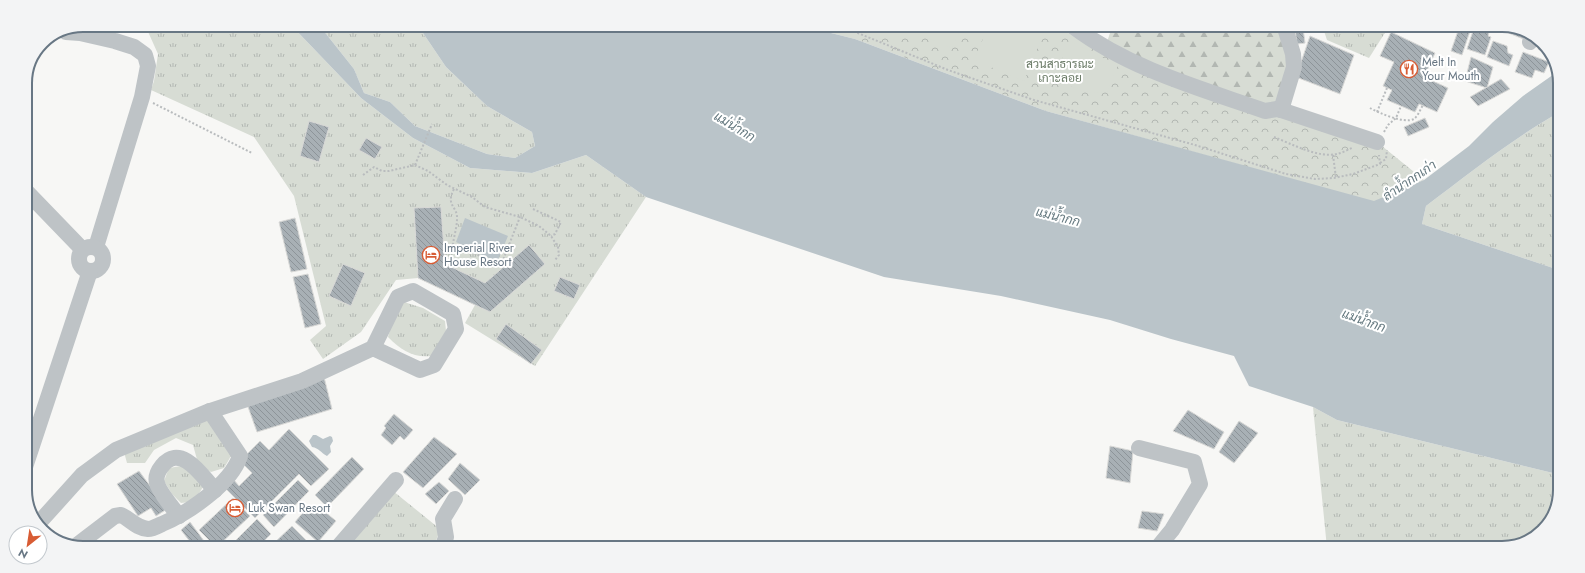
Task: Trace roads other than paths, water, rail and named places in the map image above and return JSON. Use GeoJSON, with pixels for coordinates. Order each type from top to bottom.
{"type":"FeatureCollection","features":[{"type":"Feature","properties":{"kind":"street"},"geometry":{"type":"LineString","coordinates":[[1081,32],[1094,42],[1161,75],[1265,111],[1276,109],[1282,110],[1370,140]]}},
{"type":"Feature","properties":{"kind":"street"},"geometry":{"type":"LineString","coordinates":[[1282,110],[1294,67],[1293,54],[1286,32]]}},
{"type":"Feature","properties":{"kind":"street"},"geometry":{"type":"LineString","coordinates":[[76,33],[115,41],[134,47],[145,55],[148,66],[142,97],[89,248]]}},
{"type":"Feature","properties":{"kind":"street"},"geometry":{"type":"LineString","coordinates":[[32,196],[89,248],[102,254],[102,264],[97,270],[90,271],[32,446]]}},
{"type":"Feature","properties":{"kind":"street"},"geometry":{"type":"LineString","coordinates":[[42,520],[82,475],[116,450],[210,411],[302,381],[373,348],[398,297],[413,291],[453,314],[456,329],[434,364],[420,370],[373,348]]}},
{"type":"Feature","properties":{"kind":"street"},"geometry":{"type":"LineString","coordinates":[[82,541],[115,516],[121,515],[140,528],[150,529],[180,516],[215,490],[237,465],[240,456],[210,411]]}},
{"type":"Feature","properties":{"kind":"street"},"geometry":{"type":"LineString","coordinates":[[1139,448],[1194,462],[1200,484],[1172,530],[1163,541]]}},
{"type":"Feature","properties":{"kind":"street"},"geometry":{"type":"LineString","coordinates":[[180,516],[157,484],[157,472],[165,462],[178,458],[191,463],[215,490]]}},
{"type":"Feature","properties":{"kind":"street"},"geometry":{"type":"LineString","coordinates":[[343,541],[396,480]]}},
{"type":"Feature","properties":{"kind":"street"},"geometry":{"type":"LineString","coordinates":[[445,541],[446,537],[443,520],[455,500]]}},
{"type":"Feature","properties":{"kind":"water","name":"แม่น้ำกก"},"geometry":{"type":"Polygon","coordinates":[[[298,32],[325,32],[354,69],[364,93],[390,102],[415,126],[487,154],[515,158],[535,146],[532,132],[487,106],[446,67],[421,32],[827,32],[855,39],[1046,111],[1374,201],[1424,180],[1469,146],[1493,122],[1523,96],[1552,75],[1553,116],[1508,145],[1426,206],[1422,224],[1553,268],[1553,473],[1337,420],[1313,407],[1249,386],[1234,356],[1171,339],[1110,320],[1001,296],[884,277],[646,197],[586,155],[532,173],[470,168],[413,138],[361,98],[298,32]]]}},
{"type":"Feature","properties":{"kind":"water"},"geometry":{"type":"Polygon","coordinates":[[[465,218],[508,236],[497,262],[456,242],[465,218]]]}},
{"type":"Feature","properties":{"kind":"water"},"geometry":{"type":"Polygon","coordinates":[[[313,435],[323,439],[330,436],[332,437],[333,441],[330,446],[331,452],[327,456],[316,448],[312,447],[309,441],[313,435]]]}},
{"type":"Feature","properties":{"kind":"place","name":"Melt In Your Mouth"},"geometry":{"type":"Point","coordinates":[1409,69]}},
{"type":"Feature","properties":{"kind":"place","name":"Imperial River House Resort"},"geometry":{"type":"Point","coordinates":[431,255]}},
{"type":"Feature","properties":{"kind":"place","name":"Luk Swan Resort"},"geometry":{"type":"Point","coordinates":[235,508]}},
{"type":"Feature","properties":{"kind":"park label","name":"สวนสาธารณะ เกาะลอย"},"geometry":{"type":"Point","coordinates":[1060,71]}},
{"type":"Feature","properties":{"kind":"water label","name":"ลำน้ำกกเก่า"},"geometry":{"type":"Point","coordinates":[1409,180]}}]}
